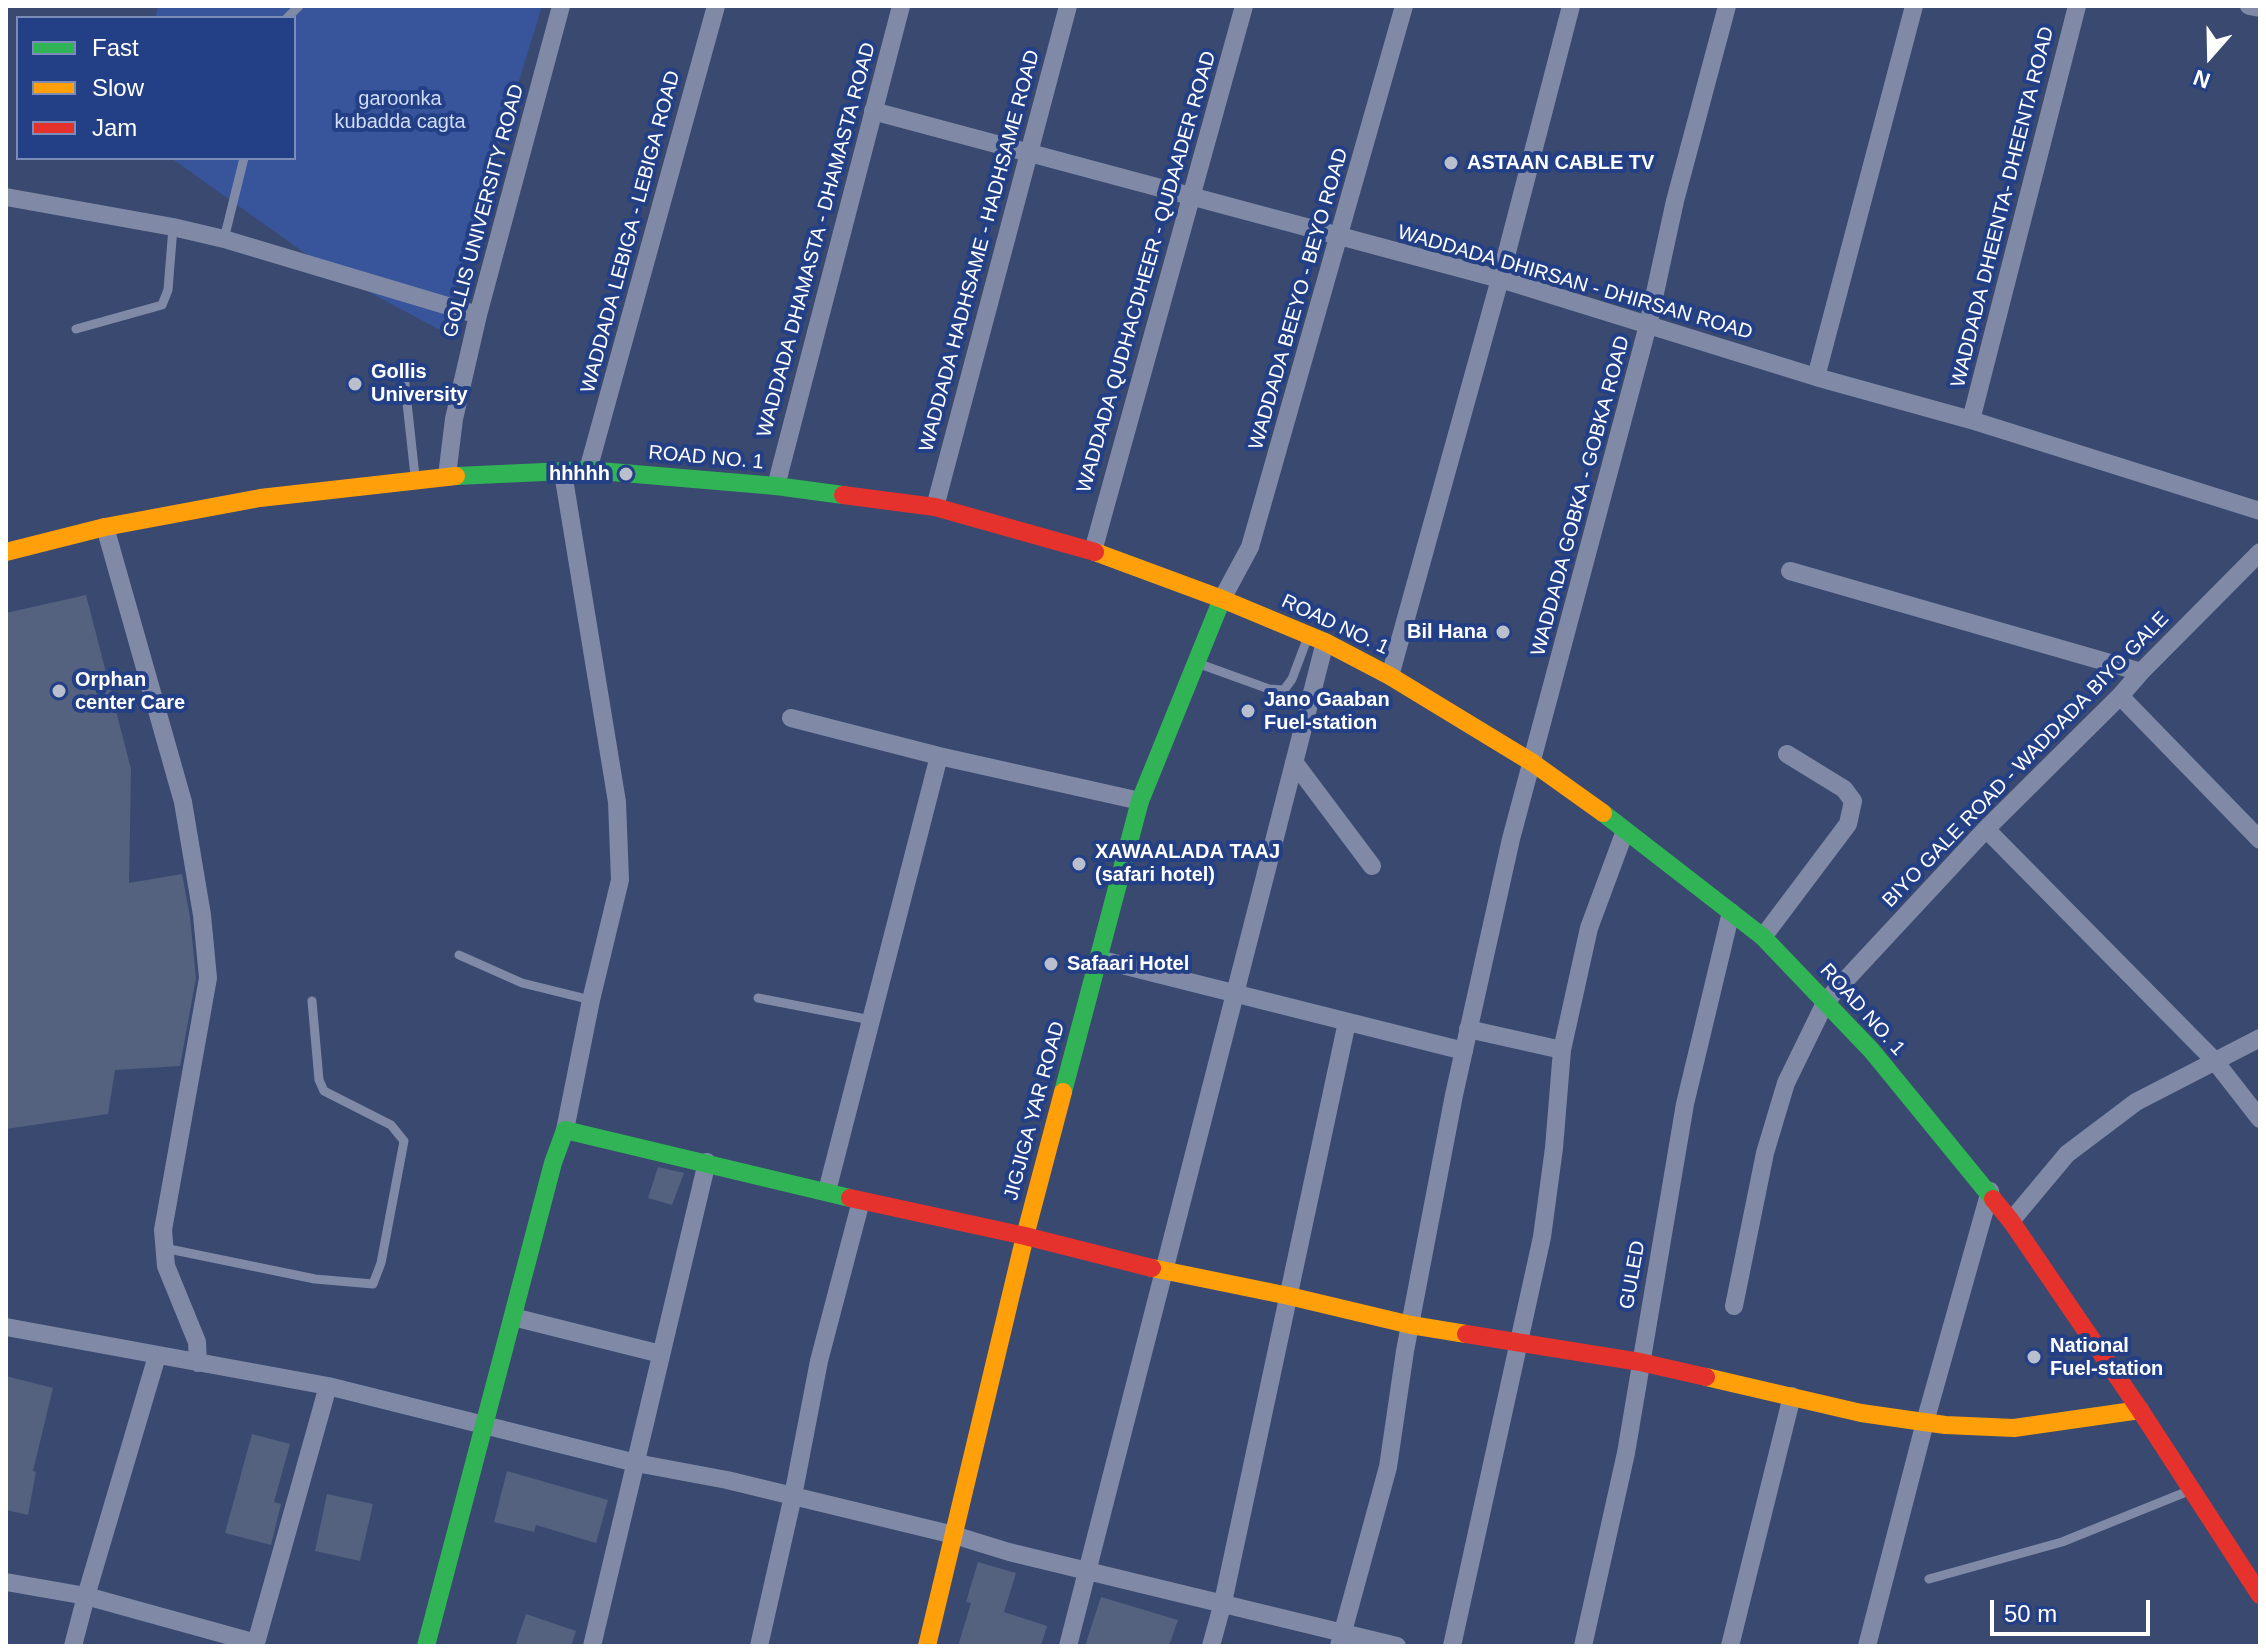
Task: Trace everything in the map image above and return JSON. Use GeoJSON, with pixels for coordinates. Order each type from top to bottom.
{"type":"FeatureCollection","features":[{"type":"Feature","properties":{"kind":"main road","name":"ROAD NO. 1"},"geometry":{"type":"LineString","coordinates":[[6,552],[105,527],[260,498],[447,476],[588,470],[776,486],[935,507],[1093,551],[1317,638],[1390,676],[1533,763],[1763,937],[1872,1051],[1990,1191],[2193,1489],[2260,1595]]}},
{"type":"Feature","properties":{"kind":"main road","name":"JIGJIGA YAR ROAD"},"geometry":{"type":"LineString","coordinates":[[927,1646],[1025,1236],[1140,801],[1222,599]]}},
{"type":"Feature","properties":{"kind":"main road"},"geometry":{"type":"LineString","coordinates":[[426,1646],[553,1163],[565,1130],[1163,1271],[1411,1325],[1640,1362],[1861,1413],[1925,1422],[2014,1428],[2140,1410]]}},
{"type":"Feature","properties":{"kind":"street","name":"GOLLIS UNIVERSITY ROAD"},"geometry":{"type":"LineString","coordinates":[[447,476],[454,419],[478,315],[561,6]]}},
{"type":"Feature","properties":{"kind":"street","name":"WADDADA LEBIGA - LEBIGA ROAD"},"geometry":{"type":"LineString","coordinates":[[588,470],[716,6]]}},
{"type":"Feature","properties":{"kind":"street","name":"WADDADA DHAMASTA - DHAMASTA ROAD"},"geometry":{"type":"LineString","coordinates":[[776,486],[901,6]]}},
{"type":"Feature","properties":{"kind":"street","name":"WADDADA HADHSAME - HADHSAME ROAD"},"geometry":{"type":"LineString","coordinates":[[935,507],[1068,6]]}},
{"type":"Feature","properties":{"kind":"street","name":"WADDADA QUDHACDHEER - QUDAADER ROAD"},"geometry":{"type":"LineString","coordinates":[[1093,551],[1244,6]]}},
{"type":"Feature","properties":{"kind":"street","name":"WADDADA BEEYO - BEYO ROAD"},"geometry":{"type":"LineString","coordinates":[[1222,599],[1250,547],[1404,6]]}},
{"type":"Feature","properties":{"kind":"street"},"geometry":{"type":"LineString","coordinates":[[1390,676],[1500,279],[1571,6]]}},
{"type":"Feature","properties":{"kind":"street","name":"WADDADA GOBKA - GOBKA ROAD"},"geometry":{"type":"LineString","coordinates":[[1341,1640],[1388,1467],[1411,1325],[1468,1029],[1511,839],[1648,325],[1675,201],[1727,6]]}},
{"type":"Feature","properties":{"kind":"street"},"geometry":{"type":"LineString","coordinates":[[1816,377],[1914,6]]}},
{"type":"Feature","properties":{"kind":"street","name":"WADDADA DHEENTA- DHEENTA ROAD"},"geometry":{"type":"LineString","coordinates":[[1971,420],[2077,6]]}},
{"type":"Feature","properties":{"kind":"street"},"geometry":{"type":"LineString","coordinates":[[2249,6],[2260,7]]}},
{"type":"Feature","properties":{"kind":"street","name":"WADDADA DHIRSAN - DHIRSAN ROAD"},"geometry":{"type":"LineString","coordinates":[[873,111],[1500,279],[1816,377],[1971,420],[2260,511]]}},
{"type":"Feature","properties":{"kind":"street"},"geometry":{"type":"LineString","coordinates":[[6,197],[224,239],[478,315]]}},
{"type":"Feature","properties":{"kind":"street"},"geometry":{"type":"LineString","coordinates":[[563,473],[617,802],[620,880],[591,1000],[565,1130]]}},
{"type":"Feature","properties":{"kind":"street"},"geometry":{"type":"LineString","coordinates":[[105,527],[183,802],[202,915],[208,978],[163,1230],[166,1266],[197,1342],[198,1363]]}},
{"type":"Feature","properties":{"kind":"street","name":"BIYO GALE ROAD - WADDADA BIYO GALE"},"geometry":{"type":"LineString","coordinates":[[1734,1306],[1765,1153],[1786,1083],[1826,1001],[1986,829],[2260,552]]}},
{"type":"Feature","properties":{"kind":"street"},"geometry":{"type":"LineString","coordinates":[[1790,571],[2141,672]]}},
{"type":"Feature","properties":{"kind":"street"},"geometry":{"type":"LineString","coordinates":[[1068,1646],[1294,762],[1317,638]]}},
{"type":"Feature","properties":{"kind":"street"},"geometry":{"type":"LineString","coordinates":[[2120,696],[2260,840]]}},
{"type":"Feature","properties":{"kind":"street"},"geometry":{"type":"LineString","coordinates":[[791,718],[939,756],[1140,801]]}},
{"type":"Feature","properties":{"kind":"street"},"geometry":{"type":"LineString","coordinates":[[1763,937],[1848,824],[1853,801],[1844,789],[1787,754]]}},
{"type":"Feature","properties":{"kind":"street"},"geometry":{"type":"LineString","coordinates":[[827,1191],[939,756]]}},
{"type":"Feature","properties":{"kind":"street"},"geometry":{"type":"LineString","coordinates":[[1294,762],[1372,866]]}},
{"type":"Feature","properties":{"kind":"street"},"geometry":{"type":"LineString","coordinates":[[1986,829],[2214,1060],[2260,1119]]}},
{"type":"Feature","properties":{"kind":"street"},"geometry":{"type":"LineString","coordinates":[[1452,1646],[1542,1237],[1554,1148],[1562,1050],[1589,928],[1625,831]]}},
{"type":"Feature","properties":{"kind":"street","name":"GULED"},"geometry":{"type":"LineString","coordinates":[[1583,1646],[1626,1453],[1685,1104],[1731,912]]}},
{"type":"Feature","properties":{"kind":"street"},"geometry":{"type":"LineString","coordinates":[[1098,959],[1464,1051]]}},
{"type":"Feature","properties":{"kind":"street"},"geometry":{"type":"LineString","coordinates":[[1211,1646],[1347,1022]]}},
{"type":"Feature","properties":{"kind":"street"},"geometry":{"type":"LineString","coordinates":[[1468,1029],[1562,1050]]}},
{"type":"Feature","properties":{"kind":"street"},"geometry":{"type":"LineString","coordinates":[[2011,1221],[2067,1154],[2136,1102],[2260,1038]]}},
{"type":"Feature","properties":{"kind":"street"},"geometry":{"type":"LineString","coordinates":[[592,1646],[707,1162]]}},
{"type":"Feature","properties":{"kind":"street"},"geometry":{"type":"LineString","coordinates":[[1867,1646],[1925,1422],[1990,1191]]}},
{"type":"Feature","properties":{"kind":"street"},"geometry":{"type":"LineString","coordinates":[[759,1646],[819,1361],[861,1201]]}},
{"type":"Feature","properties":{"kind":"street"},"geometry":{"type":"LineString","coordinates":[[513,1317],[661,1354]]}},
{"type":"Feature","properties":{"kind":"street"},"geometry":{"type":"LineString","coordinates":[[6,1327],[328,1386],[636,1463],[793,1496],[954,1535],[1009,1552],[1223,1602],[1341,1640],[1397,1646]]}},
{"type":"Feature","properties":{"kind":"street"},"geometry":{"type":"LineString","coordinates":[[73,1646],[157,1356]]}},
{"type":"Feature","properties":{"kind":"street"},"geometry":{"type":"LineString","coordinates":[[6,1582],[86,1596],[259,1645],[328,1386]]}},
{"type":"Feature","properties":{"kind":"street"},"geometry":{"type":"LineString","coordinates":[[1730,1646],[1792,1396]]}},
{"type":"Feature","properties":{"kind":"lane"},"geometry":{"type":"LineString","coordinates":[[224,239],[244,160]]}},
{"type":"Feature","properties":{"kind":"lane"},"geometry":{"type":"LineString","coordinates":[[76,329],[162,305],[168,290],[173,227]]}},
{"type":"Feature","properties":{"kind":"lane"},"geometry":{"type":"LineString","coordinates":[[403,366],[415,480]]}},
{"type":"Feature","properties":{"kind":"lane"},"geometry":{"type":"LineString","coordinates":[[1196,663],[1269,689],[1284,690],[1317,638]]}},
{"type":"Feature","properties":{"kind":"lane"},"geometry":{"type":"LineString","coordinates":[[459,955],[522,983],[591,1000]]}},
{"type":"Feature","properties":{"kind":"lane"},"geometry":{"type":"LineString","coordinates":[[758,998],[871,1020]]}},
{"type":"Feature","properties":{"kind":"lane"},"geometry":{"type":"LineString","coordinates":[[164,1248],[315,1279],[373,1284],[381,1263],[404,1141],[391,1125],[324,1091],[319,1080],[312,1001]]}},
{"type":"Feature","properties":{"kind":"lane"},"geometry":{"type":"LineString","coordinates":[[1929,1579],[2062,1542],[2193,1489]]}},
{"type":"Feature","properties":{"kind":"green space","name":"garoonka kubadda cagta"},"geometry":{"type":"Polygon","coordinates":[[[158,6],[542,6],[442,331],[333,273],[174,160],[296,160],[296,16],[156,16],[158,6]]]}},
{"type":"Feature","properties":{"kind":"building"},"geometry":{"type":"Polygon","coordinates":[[[86,595],[131,769],[129,883],[182,874],[196,978],[180,1066],[115,1070],[108,1114],[6,1129],[6,613],[86,595]]]}},
{"type":"Feature","properties":{"kind":"building"},"geometry":{"type":"Polygon","coordinates":[[[658,1167],[684,1173],[672,1205],[648,1198],[658,1167]]]}},
{"type":"Feature","properties":{"kind":"building"},"geometry":{"type":"Polygon","coordinates":[[[6,1376],[53,1388],[33,1471],[36,1472],[28,1515],[6,1510],[6,1376]]]}},
{"type":"Feature","properties":{"kind":"building"},"geometry":{"type":"Polygon","coordinates":[[[252,1434],[290,1444],[274,1502],[281,1504],[271,1545],[225,1533],[252,1434]]]}},
{"type":"Feature","properties":{"kind":"building"},"geometry":{"type":"Polygon","coordinates":[[[507,1471],[608,1500],[596,1543],[536,1525],[534,1532],[494,1522],[507,1471]]]}},
{"type":"Feature","properties":{"kind":"building"},"geometry":{"type":"Polygon","coordinates":[[[327,1494],[373,1504],[360,1561],[315,1551],[327,1494]]]}},
{"type":"Feature","properties":{"kind":"building"},"geometry":{"type":"Polygon","coordinates":[[[978,1562],[1016,1573],[1004,1612],[1047,1626],[1041,1646],[958,1646],[971,1603],[966,1602],[978,1562]]]}},
{"type":"Feature","properties":{"kind":"building"},"geometry":{"type":"Polygon","coordinates":[[[1101,1597],[1178,1620],[1169,1646],[1085,1646],[1101,1597]]]}},
{"type":"Feature","properties":{"kind":"building"},"geometry":{"type":"Polygon","coordinates":[[[526,1614],[576,1631],[571,1646],[515,1646],[526,1614]]]}},
{"type":"Feature","properties":{"kind":"traffic: fast"},"geometry":{"type":"LineString","coordinates":[[456,476],[588,470],[776,486],[843,495]]}},
{"type":"Feature","properties":{"kind":"traffic: fast"},"geometry":{"type":"LineString","coordinates":[[1063,1092],[1140,801],[1222,599]]}},
{"type":"Feature","properties":{"kind":"traffic: fast"},"geometry":{"type":"LineString","coordinates":[[1603,813],[1763,937],[1872,1051],[1993,1199]]}},
{"type":"Feature","properties":{"kind":"traffic: fast"},"geometry":{"type":"LineString","coordinates":[[426,1646],[553,1163],[565,1130],[850,1198]]}},
{"type":"Feature","properties":{"kind":"traffic: slow"},"geometry":{"type":"LineString","coordinates":[[6,552],[105,527],[260,498],[456,476]]}},
{"type":"Feature","properties":{"kind":"traffic: slow"},"geometry":{"type":"LineString","coordinates":[[1095,552],[1222,599],[1325,642],[1390,676],[1533,763],[1603,813]]}},
{"type":"Feature","properties":{"kind":"traffic: slow"},"geometry":{"type":"LineString","coordinates":[[927,1646],[1025,1236],[1063,1092]]}},
{"type":"Feature","properties":{"kind":"traffic: slow"},"geometry":{"type":"LineString","coordinates":[[1152,1268],[1411,1325],[1466,1334]]}},
{"type":"Feature","properties":{"kind":"traffic: slow"},"geometry":{"type":"LineString","coordinates":[[1706,1377],[1861,1413],[1945,1425],[2014,1428],[2140,1410]]}},
{"type":"Feature","properties":{"kind":"traffic: jam"},"geometry":{"type":"LineString","coordinates":[[843,495],[935,507],[1095,552]]}},
{"type":"Feature","properties":{"kind":"traffic: jam"},"geometry":{"type":"LineString","coordinates":[[850,1198],[1025,1236],[1152,1268]]}},
{"type":"Feature","properties":{"kind":"traffic: jam"},"geometry":{"type":"LineString","coordinates":[[1993,1199],[2140,1410],[2260,1595]]}},
{"type":"Feature","properties":{"kind":"traffic: jam"},"geometry":{"type":"LineString","coordinates":[[1466,1334],[1640,1362],[1706,1377]]}},
{"type":"Feature","properties":{"kind":"place","name":"ASTAAN CABLE TV"},"geometry":{"type":"Point","coordinates":[1451,163]}},
{"type":"Feature","properties":{"kind":"place","name":"Gollis University"},"geometry":{"type":"Point","coordinates":[355,384]}},
{"type":"Feature","properties":{"kind":"place","name":"hhhhh"},"geometry":{"type":"Point","coordinates":[626,474]}},
{"type":"Feature","properties":{"kind":"place","name":"Bil Hana"},"geometry":{"type":"Point","coordinates":[1503,632]}},
{"type":"Feature","properties":{"kind":"place","name":"Orphan center Care"},"geometry":{"type":"Point","coordinates":[59,691]}},
{"type":"Feature","properties":{"kind":"place","name":"Jano Gaaban Fuel-station"},"geometry":{"type":"Point","coordinates":[1248,711]}},
{"type":"Feature","properties":{"kind":"place","name":"XAWAALADA TAAJ (safari hotel)"},"geometry":{"type":"Point","coordinates":[1079,864]}},
{"type":"Feature","properties":{"kind":"place","name":"Safaari Hotel"},"geometry":{"type":"Point","coordinates":[1051,964]}},
{"type":"Feature","properties":{"kind":"place","name":"National Fuel-station"},"geometry":{"type":"Point","coordinates":[2034,1357]}}]}
